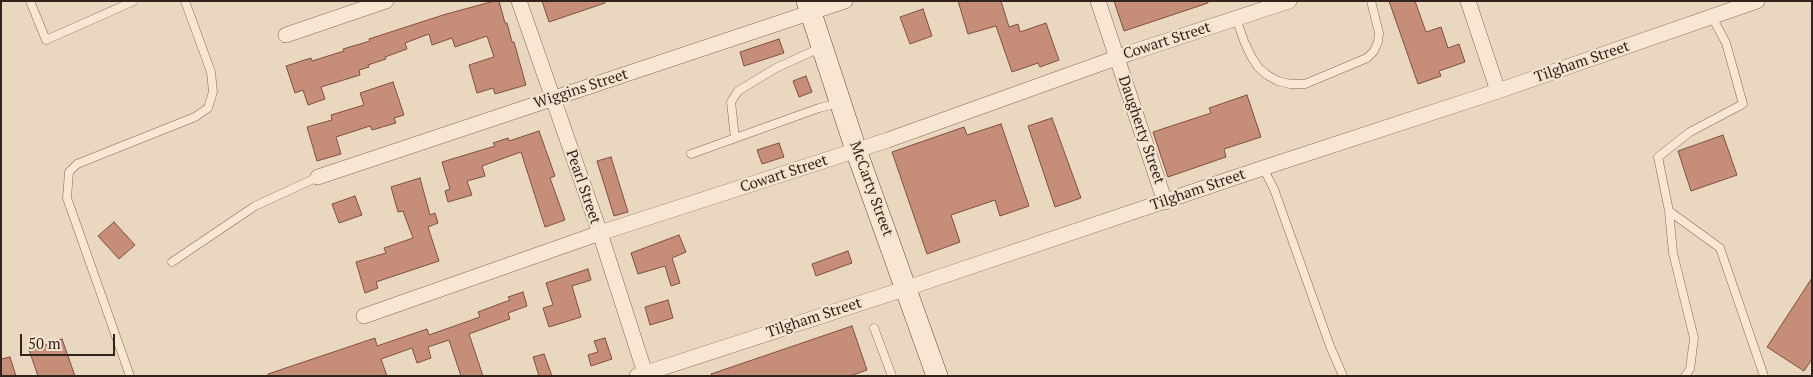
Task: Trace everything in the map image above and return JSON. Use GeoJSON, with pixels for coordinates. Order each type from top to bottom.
{"type":"FeatureCollection","features":[{"type":"Feature","properties":{"kind":"main road","name":"McCarty Street"},"geometry":{"type":"LineString","coordinates":[[809,7],[856,150],[937,376]]}},
{"type":"Feature","properties":{"kind":"street"},"geometry":{"type":"LineString","coordinates":[[286,35],[386,1]]}},
{"type":"Feature","properties":{"kind":"street","name":"Pearl Street"},"geometry":{"type":"LineString","coordinates":[[519,1],[600,233],[641,374]]}},
{"type":"Feature","properties":{"kind":"street","name":"Wiggins Street"},"geometry":{"type":"LineString","coordinates":[[318,177],[553,99],[809,7],[845,1]]}},
{"type":"Feature","properties":{"kind":"street","name":"Daugherty Street"},"geometry":{"type":"LineString","coordinates":[[1098,1],[1165,202]]}},
{"type":"Feature","properties":{"kind":"street"},"geometry":{"type":"LineString","coordinates":[[1468,1],[1498,90]]}},
{"type":"Feature","properties":{"kind":"street","name":"Tilgham Street"},"geometry":{"type":"LineString","coordinates":[[641,374],[1165,202],[1758,1]]}},
{"type":"Feature","properties":{"kind":"street","name":"Cowart Street"},"geometry":{"type":"LineString","coordinates":[[364,316],[600,233],[856,150],[1116,57],[1283,2]]}},
{"type":"Feature","properties":{"kind":"lane"},"geometry":{"type":"LineString","coordinates":[[30,1],[46,40],[134,1]]}},
{"type":"Feature","properties":{"kind":"lane"},"geometry":{"type":"LineString","coordinates":[[130,376],[68,198],[68,172],[77,164],[195,117],[208,108],[212,92],[210,72],[185,1]]}},
{"type":"Feature","properties":{"kind":"lane"},"geometry":{"type":"LineString","coordinates":[[1236,18],[1250,56],[1262,71],[1278,81],[1290,84],[1305,84],[1367,58],[1374,51],[1379,33],[1371,1]]}},
{"type":"Feature","properties":{"kind":"lane"},"geometry":{"type":"LineString","coordinates":[[1685,376],[1690,369],[1694,338],[1673,253],[1669,211],[1658,157],[1690,132],[1743,104],[1726,43],[1712,17]]}},
{"type":"Feature","properties":{"kind":"lane"},"geometry":{"type":"LineString","coordinates":[[735,138],[731,102],[738,91],[776,68],[822,47]]}},
{"type":"Feature","properties":{"kind":"lane"},"geometry":{"type":"LineString","coordinates":[[691,154],[841,102]]}},
{"type":"Feature","properties":{"kind":"lane"},"geometry":{"type":"LineString","coordinates":[[1263,168],[1274,189],[1330,346],[1343,376]]}},
{"type":"Feature","properties":{"kind":"lane"},"geometry":{"type":"LineString","coordinates":[[172,262],[255,206],[318,177]]}},
{"type":"Feature","properties":{"kind":"lane"},"geometry":{"type":"LineString","coordinates":[[1669,211],[1720,248],[1764,376]]}},
{"type":"Feature","properties":{"kind":"lane"},"geometry":{"type":"LineString","coordinates":[[874,328],[892,376]]}},
{"type":"Feature","properties":{"kind":"building"},"geometry":{"type":"Polygon","coordinates":[[[499,1],[505,23],[507,23],[512,42],[514,42],[526,85],[495,94],[493,88],[477,93],[469,65],[494,57],[487,36],[455,47],[452,38],[432,45],[429,34],[405,43],[407,49],[359,70],[360,75],[321,87],[325,99],[308,105],[303,90],[295,93],[286,66],[311,58],[312,61],[344,51],[343,49],[370,41],[369,39],[499,1]]]}},
{"type":"Feature","properties":{"kind":"building"},"geometry":{"type":"Polygon","coordinates":[[[542,1],[605,1],[605,3],[549,22],[542,1]]]}},
{"type":"Feature","properties":{"kind":"building"},"geometry":{"type":"Polygon","coordinates":[[[958,1],[1001,1],[1009,27],[1018,24],[1020,32],[1046,23],[1059,60],[1040,67],[1038,63],[1012,72],[996,26],[968,34],[958,1]]]}},
{"type":"Feature","properties":{"kind":"building"},"geometry":{"type":"Polygon","coordinates":[[[1114,1],[1208,1],[1208,3],[1124,31],[1114,1]]]}},
{"type":"Feature","properties":{"kind":"building"},"geometry":{"type":"Polygon","coordinates":[[[1389,1],[1415,1],[1426,32],[1441,27],[1448,48],[1459,44],[1465,62],[1439,71],[1441,76],[1418,84],[1389,1]]]}},
{"type":"Feature","properties":{"kind":"building"},"geometry":{"type":"Polygon","coordinates":[[[923,9],[932,36],[910,44],[900,17],[923,9]]]}},
{"type":"Feature","properties":{"kind":"building"},"geometry":{"type":"Polygon","coordinates":[[[779,39],[784,53],[744,66],[740,52],[779,39]]]}},
{"type":"Feature","properties":{"kind":"building"},"geometry":{"type":"Polygon","coordinates":[[[806,76],[812,92],[799,97],[793,81],[806,76]]]}},
{"type":"Feature","properties":{"kind":"building"},"geometry":{"type":"Polygon","coordinates":[[[393,82],[404,115],[394,118],[396,123],[372,130],[370,126],[336,137],[341,154],[317,161],[307,127],[332,120],[331,115],[364,105],[360,93],[393,82]]]}},
{"type":"Feature","properties":{"kind":"building"},"geometry":{"type":"Polygon","coordinates":[[[1247,95],[1261,137],[1224,149],[1226,157],[1168,177],[1153,132],[1211,113],[1209,108],[1247,95]]]}},
{"type":"Feature","properties":{"kind":"building"},"geometry":{"type":"Polygon","coordinates":[[[1052,118],[1081,198],[1055,207],[1028,126],[1052,118]]]}},
{"type":"Feature","properties":{"kind":"building"},"geometry":{"type":"Polygon","coordinates":[[[1001,124],[1029,206],[1000,216],[995,200],[951,215],[960,242],[927,254],[892,152],[964,127],[967,135],[1001,124]]]}},
{"type":"Feature","properties":{"kind":"building"},"geometry":{"type":"Polygon","coordinates":[[[539,131],[555,176],[550,178],[565,220],[545,227],[521,152],[482,166],[485,176],[467,181],[472,195],[448,202],[445,191],[450,189],[442,162],[495,146],[493,143],[508,138],[509,141],[539,131]]]}},
{"type":"Feature","properties":{"kind":"building"},"geometry":{"type":"Polygon","coordinates":[[[1723,135],[1737,175],[1691,191],[1678,151],[1723,135]]]}},
{"type":"Feature","properties":{"kind":"building"},"geometry":{"type":"Polygon","coordinates":[[[779,143],[784,157],[762,164],[757,150],[779,143]]]}},
{"type":"Feature","properties":{"kind":"building"},"geometry":{"type":"Polygon","coordinates":[[[611,157],[628,212],[614,216],[597,161],[611,157]]]}},
{"type":"Feature","properties":{"kind":"building"},"geometry":{"type":"Polygon","coordinates":[[[420,178],[430,215],[435,213],[438,223],[428,227],[439,261],[376,282],[378,288],[365,293],[356,262],[386,253],[384,248],[413,238],[403,211],[398,212],[391,187],[420,178]]]}},
{"type":"Feature","properties":{"kind":"building"},"geometry":{"type":"Polygon","coordinates":[[[355,196],[362,215],[339,223],[332,204],[355,196]]]}},
{"type":"Feature","properties":{"kind":"building"},"geometry":{"type":"Polygon","coordinates":[[[114,222],[135,245],[119,259],[98,236],[114,222]]]}},
{"type":"Feature","properties":{"kind":"building"},"geometry":{"type":"Polygon","coordinates":[[[679,235],[686,252],[672,258],[680,283],[671,286],[665,266],[638,274],[631,253],[679,235]]]}},
{"type":"Feature","properties":{"kind":"building"},"geometry":{"type":"Polygon","coordinates":[[[848,251],[852,263],[816,276],[812,264],[848,251]]]}},
{"type":"Feature","properties":{"kind":"building"},"geometry":{"type":"Polygon","coordinates":[[[588,269],[591,280],[572,286],[581,317],[549,327],[543,308],[553,305],[546,283],[588,269]]]}},
{"type":"Feature","properties":{"kind":"building"},"geometry":{"type":"Polygon","coordinates":[[[1812,278],[1812,359],[1804,371],[1767,347],[1812,278]]]}},
{"type":"Feature","properties":{"kind":"building"},"geometry":{"type":"Polygon","coordinates":[[[523,292],[527,306],[508,313],[510,319],[469,334],[483,376],[461,376],[449,340],[428,347],[431,358],[417,363],[412,348],[381,359],[387,376],[268,376],[268,374],[375,338],[377,346],[427,329],[429,335],[480,317],[478,312],[510,300],[508,297],[523,292]]]}},
{"type":"Feature","properties":{"kind":"building"},"geometry":{"type":"Polygon","coordinates":[[[668,300],[673,318],[650,325],[645,307],[668,300]]]}},
{"type":"Feature","properties":{"kind":"building"},"geometry":{"type":"Polygon","coordinates":[[[852,326],[867,370],[850,376],[712,376],[711,374],[852,326]]]}},
{"type":"Feature","properties":{"kind":"building"},"geometry":{"type":"Polygon","coordinates":[[[605,338],[612,359],[591,366],[588,355],[598,352],[594,341],[605,338]]]}},
{"type":"Feature","properties":{"kind":"building"},"geometry":{"type":"Polygon","coordinates":[[[62,339],[75,376],[38,376],[29,350],[62,339]]]}},
{"type":"Feature","properties":{"kind":"building"},"geometry":{"type":"Polygon","coordinates":[[[544,354],[552,376],[539,376],[533,357],[544,354]]]}},
{"type":"Feature","properties":{"kind":"building"},"geometry":{"type":"Polygon","coordinates":[[[10,357],[16,376],[1,376],[1,359],[10,357]]]}}]}
